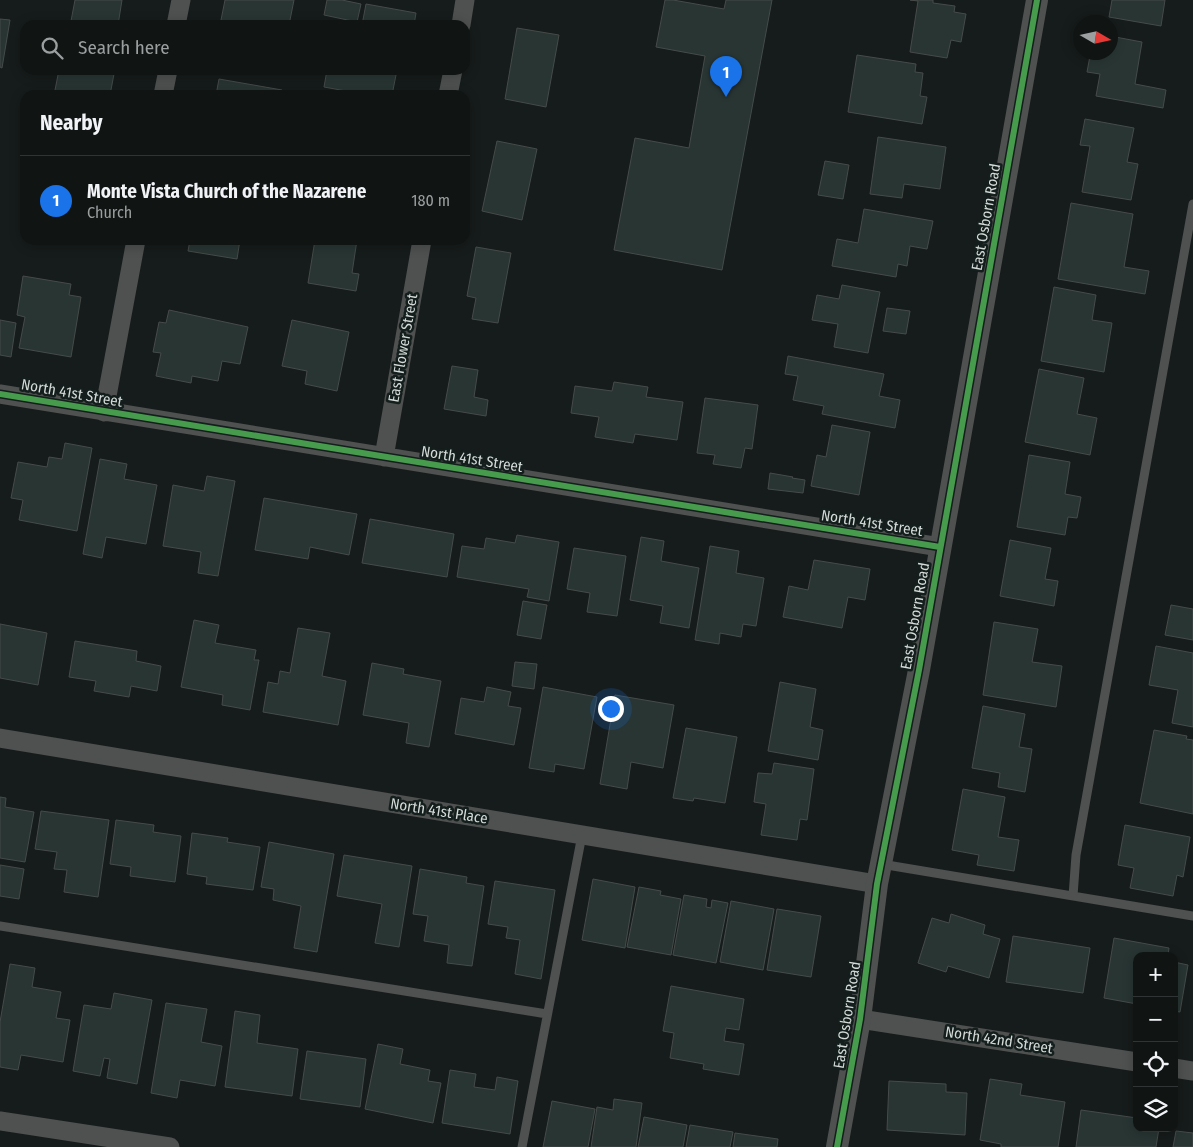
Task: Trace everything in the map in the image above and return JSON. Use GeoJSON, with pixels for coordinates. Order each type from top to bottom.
{"type":"FeatureCollection","features":[{"type":"Feature","properties":{"kind":"street"},"geometry":{"type":"LineString","coordinates":[[177,20],[181,0]]}},
{"type":"Feature","properties":{"kind":"street"},"geometry":{"type":"LineString","coordinates":[[462,20],[465,0]]}},
{"type":"Feature","properties":{"kind":"street","name":"East Osborn Road"},"geometry":{"type":"LineString","coordinates":[[837,1147],[860,1019],[879,874],[919,670],[1037,0]]}},
{"type":"Feature","properties":{"kind":"street"},"geometry":{"type":"LineString","coordinates":[[164,90],[167,75]]}},
{"type":"Feature","properties":{"kind":"street"},"geometry":{"type":"LineString","coordinates":[[449,90],[452,75]]}},
{"type":"Feature","properties":{"kind":"street"},"geometry":{"type":"LineString","coordinates":[[104,412],[135,245]]}},
{"type":"Feature","properties":{"kind":"street","name":"East Flower Street"},"geometry":{"type":"LineString","coordinates":[[384,457],[421,245]]}},
{"type":"Feature","properties":{"kind":"street","name":"North 41st Street"},"geometry":{"type":"LineString","coordinates":[[0,394],[940,547]]}},
{"type":"Feature","properties":{"kind":"street","name":"North 41st Place"},"geometry":{"type":"LineString","coordinates":[[0,738],[582,834],[879,874]]}},
{"type":"Feature","properties":{"kind":"street","name":"North 42nd Street"},"geometry":{"type":"LineString","coordinates":[[860,1019],[1133,1061]]}},
{"type":"Feature","properties":{"kind":"street"},"geometry":{"type":"LineString","coordinates":[[1178,1068],[1193,1070]]}},
{"type":"Feature","properties":{"kind":"street"},"geometry":{"type":"LineString","coordinates":[[0,1121],[103,1142],[170,1147]]}},
{"type":"Feature","properties":{"kind":"lane"},"geometry":{"type":"LineString","coordinates":[[1073,896],[1076,855],[1193,204]]}},
{"type":"Feature","properties":{"kind":"lane"},"geometry":{"type":"LineString","coordinates":[[522,1147],[582,834]]}},
{"type":"Feature","properties":{"kind":"lane"},"geometry":{"type":"LineString","coordinates":[[879,874],[1073,896],[1193,916]]}},
{"type":"Feature","properties":{"kind":"lane"},"geometry":{"type":"LineString","coordinates":[[0,926],[547,1014]]}},
{"type":"Feature","properties":{"kind":"building"},"geometry":{"type":"Polygon","coordinates":[[[75,0],[122,0],[119,20],[71,20],[75,0]]]}},
{"type":"Feature","properties":{"kind":"building"},"geometry":{"type":"Polygon","coordinates":[[[225,0],[294,0],[290,20],[221,20],[225,0]]]}},
{"type":"Feature","properties":{"kind":"building"},"geometry":{"type":"Polygon","coordinates":[[[327,0],[342,0],[361,4],[357,20],[324,15],[327,0]]]}},
{"type":"Feature","properties":{"kind":"building"},"geometry":{"type":"Polygon","coordinates":[[[665,0],[724,9],[726,0],[772,0],[722,270],[614,250],[635,138],[689,148],[705,56],[656,47],[665,0]]]}},
{"type":"Feature","properties":{"kind":"building"},"geometry":{"type":"Polygon","coordinates":[[[910,0],[933,0],[933,3],[955,6],[954,12],[966,14],[961,42],[951,40],[947,58],[910,52],[918,1],[910,0]]]}},
{"type":"Feature","properties":{"kind":"building"},"geometry":{"type":"Polygon","coordinates":[[[1112,0],[1165,0],[1161,26],[1118,19],[1118,15],[1109,15],[1112,0]]]}},
{"type":"Feature","properties":{"kind":"building"},"geometry":{"type":"Polygon","coordinates":[[[366,4],[416,13],[415,20],[363,20],[366,4]]]}},
{"type":"Feature","properties":{"kind":"building"},"geometry":{"type":"Polygon","coordinates":[[[0,19],[10,20],[2,68],[0,67],[0,19]]]}},
{"type":"Feature","properties":{"kind":"building"},"geometry":{"type":"Polygon","coordinates":[[[517,28],[559,35],[546,107],[505,99],[517,28]]]}},
{"type":"Feature","properties":{"kind":"building"},"geometry":{"type":"Polygon","coordinates":[[[1118,38],[1142,42],[1135,84],[1166,90],[1163,108],[1096,96],[1100,74],[1087,72],[1089,60],[1118,60],[1118,38]]]}},
{"type":"Feature","properties":{"kind":"building"},"geometry":{"type":"Polygon","coordinates":[[[857,55],[916,64],[915,72],[923,73],[920,96],[927,97],[922,124],[848,112],[857,55]]]}},
{"type":"Feature","properties":{"kind":"building"},"geometry":{"type":"Polygon","coordinates":[[[58,75],[114,75],[111,90],[55,90],[58,75]]]}},
{"type":"Feature","properties":{"kind":"building"},"geometry":{"type":"Polygon","coordinates":[[[326,75],[396,75],[393,90],[340,90],[324,87],[326,75]]]}},
{"type":"Feature","properties":{"kind":"building"},"geometry":{"type":"Polygon","coordinates":[[[219,79],[282,90],[217,90],[219,79]]]}},
{"type":"Feature","properties":{"kind":"building"},"geometry":{"type":"Polygon","coordinates":[[[1085,119],[1134,128],[1127,162],[1138,164],[1131,200],[1082,192],[1090,146],[1080,145],[1085,119]]]}},
{"type":"Feature","properties":{"kind":"building"},"geometry":{"type":"Polygon","coordinates":[[[878,137],[946,147],[940,189],[904,184],[902,198],[870,194],[878,137]]]}},
{"type":"Feature","properties":{"kind":"building"},"geometry":{"type":"Polygon","coordinates":[[[497,141],[537,149],[522,220],[482,211],[497,141]]]}},
{"type":"Feature","properties":{"kind":"building"},"geometry":{"type":"Polygon","coordinates":[[[825,161],[849,165],[843,199],[818,195],[825,161]]]}},
{"type":"Feature","properties":{"kind":"building"},"geometry":{"type":"Polygon","coordinates":[[[1071,203],[1133,214],[1124,267],[1149,271],[1145,294],[1058,279],[1071,203]]]}},
{"type":"Feature","properties":{"kind":"building"},"geometry":{"type":"Polygon","coordinates":[[[864,209],[933,221],[927,249],[910,246],[907,266],[898,264],[896,277],[832,266],[837,239],[858,243],[864,209]]]}},
{"type":"Feature","properties":{"kind":"building"},"geometry":{"type":"Polygon","coordinates":[[[189,245],[239,245],[237,259],[188,251],[189,245]]]}},
{"type":"Feature","properties":{"kind":"building"},"geometry":{"type":"Polygon","coordinates":[[[314,245],[356,245],[352,273],[359,274],[356,291],[308,283],[314,245]]]}},
{"type":"Feature","properties":{"kind":"building"},"geometry":{"type":"Polygon","coordinates":[[[476,247],[511,253],[498,323],[472,319],[476,298],[467,296],[476,247]]]}},
{"type":"Feature","properties":{"kind":"building"},"geometry":{"type":"Polygon","coordinates":[[[23,276],[71,284],[69,295],[81,297],[71,357],[19,348],[25,317],[17,315],[23,276]]]}},
{"type":"Feature","properties":{"kind":"building"},"geometry":{"type":"Polygon","coordinates":[[[842,285],[880,292],[868,353],[834,347],[838,324],[812,320],[817,295],[839,299],[842,285]]]}},
{"type":"Feature","properties":{"kind":"building"},"geometry":{"type":"Polygon","coordinates":[[[1054,287],[1096,295],[1092,320],[1112,323],[1104,372],[1041,361],[1054,287]]]}},
{"type":"Feature","properties":{"kind":"building"},"geometry":{"type":"Polygon","coordinates":[[[887,308],[910,311],[906,334],[883,331],[887,308]]]}},
{"type":"Feature","properties":{"kind":"building"},"geometry":{"type":"Polygon","coordinates":[[[169,310],[248,327],[240,364],[222,361],[218,381],[192,376],[191,383],[156,376],[161,353],[153,352],[159,322],[166,323],[169,310]]]}},
{"type":"Feature","properties":{"kind":"building"},"geometry":{"type":"Polygon","coordinates":[[[0,320],[16,323],[11,357],[0,355],[0,320]]]}},
{"type":"Feature","properties":{"kind":"building"},"geometry":{"type":"Polygon","coordinates":[[[292,320],[349,332],[337,391],[305,384],[307,371],[282,366],[292,320]]]}},
{"type":"Feature","properties":{"kind":"building"},"geometry":{"type":"Polygon","coordinates":[[[788,356],[884,374],[879,396],[900,400],[895,428],[822,414],[824,406],[793,400],[798,376],[785,374],[788,356]]]}},
{"type":"Feature","properties":{"kind":"building"},"geometry":{"type":"Polygon","coordinates":[[[452,366],[478,370],[474,397],[488,400],[486,416],[444,409],[452,366]]]}},
{"type":"Feature","properties":{"kind":"building"},"geometry":{"type":"Polygon","coordinates":[[[1039,369],[1084,378],[1077,414],[1097,418],[1090,455],[1025,442],[1039,369]]]}},
{"type":"Feature","properties":{"kind":"building"},"geometry":{"type":"Polygon","coordinates":[[[614,382],[648,387],[646,397],[683,402],[677,440],[635,434],[633,443],[595,437],[599,417],[571,413],[575,386],[612,391],[614,382]]]}},
{"type":"Feature","properties":{"kind":"building"},"geometry":{"type":"Polygon","coordinates":[[[705,398],[758,405],[752,449],[745,448],[741,468],[713,464],[715,455],[697,453],[705,398]]]}},
{"type":"Feature","properties":{"kind":"building"},"geometry":{"type":"Polygon","coordinates":[[[832,425],[870,432],[859,495],[811,486],[817,455],[826,457],[832,425]]]}},
{"type":"Feature","properties":{"kind":"building"},"geometry":{"type":"Polygon","coordinates":[[[65,443],[92,448],[77,531],[19,520],[23,500],[11,498],[18,462],[47,467],[49,457],[62,459],[65,443]]]}},
{"type":"Feature","properties":{"kind":"building"},"geometry":{"type":"Polygon","coordinates":[[[1029,455],[1070,462],[1065,494],[1081,497],[1077,518],[1068,517],[1065,535],[1017,527],[1029,455]]]}},
{"type":"Feature","properties":{"kind":"building"},"geometry":{"type":"Polygon","coordinates":[[[100,459],[127,464],[124,479],[157,485],[146,544],[106,537],[102,558],[83,554],[100,459]]]}},
{"type":"Feature","properties":{"kind":"building"},"geometry":{"type":"Polygon","coordinates":[[[770,473],[805,480],[803,493],[768,489],[770,473]]]}},
{"type":"Feature","properties":{"kind":"building"},"geometry":{"type":"Polygon","coordinates":[[[207,476],[235,481],[218,576],[198,573],[201,552],[163,546],[173,485],[204,491],[207,476]]]}},
{"type":"Feature","properties":{"kind":"building"},"geometry":{"type":"Polygon","coordinates":[[[264,498],[357,514],[349,555],[310,547],[308,559],[255,550],[264,498]]]}},
{"type":"Feature","properties":{"kind":"building"},"geometry":{"type":"Polygon","coordinates":[[[370,519],[454,534],[447,577],[362,563],[370,519]]]}},
{"type":"Feature","properties":{"kind":"building"},"geometry":{"type":"Polygon","coordinates":[[[517,535],[559,542],[549,601],[527,597],[529,589],[457,577],[462,546],[484,549],[486,538],[515,543],[517,535]]]}},
{"type":"Feature","properties":{"kind":"building"},"geometry":{"type":"Polygon","coordinates":[[[641,537],[664,541],[661,561],[699,568],[689,628],[660,623],[663,606],[630,600],[641,537]]]}},
{"type":"Feature","properties":{"kind":"building"},"geometry":{"type":"Polygon","coordinates":[[[1010,540],[1051,548],[1045,579],[1058,581],[1054,606],[1000,596],[1010,540]]]}},
{"type":"Feature","properties":{"kind":"building"},"geometry":{"type":"Polygon","coordinates":[[[710,546],[739,551],[736,573],[764,578],[756,626],[743,624],[741,637],[720,633],[719,644],[695,640],[710,546]]]}},
{"type":"Feature","properties":{"kind":"building"},"geometry":{"type":"Polygon","coordinates":[[[574,548],[626,556],[617,616],[587,612],[590,593],[567,589],[574,548]]]}},
{"type":"Feature","properties":{"kind":"building"},"geometry":{"type":"Polygon","coordinates":[[[814,560],[870,569],[865,600],[848,597],[842,628],[783,617],[789,586],[808,590],[814,560]]]}},
{"type":"Feature","properties":{"kind":"building"},"geometry":{"type":"Polygon","coordinates":[[[523,601],[547,605],[541,639],[517,635],[523,601]]]}},
{"type":"Feature","properties":{"kind":"building"},"geometry":{"type":"Polygon","coordinates":[[[1171,605],[1193,609],[1193,640],[1165,635],[1171,605]]]}},
{"type":"Feature","properties":{"kind":"building"},"geometry":{"type":"Polygon","coordinates":[[[194,620],[219,625],[215,643],[256,650],[254,660],[259,660],[250,710],[222,705],[223,695],[181,687],[194,620]]]}},
{"type":"Feature","properties":{"kind":"building"},"geometry":{"type":"Polygon","coordinates":[[[994,622],[1038,629],[1032,662],[1062,666],[1056,707],[983,695],[994,622]]]}},
{"type":"Feature","properties":{"kind":"building"},"geometry":{"type":"Polygon","coordinates":[[[0,624],[47,633],[38,685],[0,678],[0,624]]]}},
{"type":"Feature","properties":{"kind":"building"},"geometry":{"type":"Polygon","coordinates":[[[298,628],[330,633],[322,676],[346,681],[338,725],[263,712],[268,682],[278,684],[280,671],[290,673],[298,628]]]}},
{"type":"Feature","properties":{"kind":"building"},"geometry":{"type":"Polygon","coordinates":[[[75,641],[137,651],[136,661],[161,666],[157,691],[131,686],[129,697],[94,691],[96,681],[69,677],[75,641]]]}},
{"type":"Feature","properties":{"kind":"building"},"geometry":{"type":"Polygon","coordinates":[[[1156,646],[1193,653],[1193,727],[1172,723],[1178,690],[1149,685],[1156,646]]]}},
{"type":"Feature","properties":{"kind":"building"},"geometry":{"type":"Polygon","coordinates":[[[515,662],[537,664],[534,689],[512,686],[515,662]]]}},
{"type":"Feature","properties":{"kind":"building"},"geometry":{"type":"Polygon","coordinates":[[[372,663],[404,669],[403,674],[441,681],[429,747],[406,743],[409,723],[363,715],[372,663]]]}},
{"type":"Feature","properties":{"kind":"building"},"geometry":{"type":"Polygon","coordinates":[[[780,682],[816,689],[810,727],[823,730],[818,760],[768,751],[780,682]]]}},
{"type":"Feature","properties":{"kind":"building"},"geometry":{"type":"Polygon","coordinates":[[[487,687],[511,692],[508,706],[521,708],[514,745],[455,734],[461,698],[484,702],[487,687]]]}},
{"type":"Feature","properties":{"kind":"building"},"geometry":{"type":"Polygon","coordinates":[[[543,687],[597,697],[584,769],[555,764],[554,772],[529,768],[543,687]]]}},
{"type":"Feature","properties":{"kind":"building"},"geometry":{"type":"Polygon","coordinates":[[[615,695],[674,705],[663,768],[631,762],[627,789],[600,784],[615,695]]]}},
{"type":"Feature","properties":{"kind":"building"},"geometry":{"type":"Polygon","coordinates":[[[983,706],[1025,714],[1019,747],[1032,749],[1025,792],[998,787],[1000,773],[972,768],[983,706]]]}},
{"type":"Feature","properties":{"kind":"building"},"geometry":{"type":"Polygon","coordinates":[[[686,728],[737,737],[725,803],[694,798],[693,801],[673,798],[686,728]]]}},
{"type":"Feature","properties":{"kind":"building"},"geometry":{"type":"Polygon","coordinates":[[[1154,730],[1187,736],[1186,739],[1193,740],[1193,814],[1140,803],[1154,730]]]}},
{"type":"Feature","properties":{"kind":"building"},"geometry":{"type":"Polygon","coordinates":[[[774,763],[814,769],[807,820],[800,819],[797,840],[761,835],[766,804],[754,802],[758,773],[772,774],[774,763]]]}},
{"type":"Feature","properties":{"kind":"building"},"geometry":{"type":"Polygon","coordinates":[[[963,789],[1005,797],[998,837],[1019,840],[1014,871],[977,865],[979,855],[952,850],[963,789]]]}},
{"type":"Feature","properties":{"kind":"building"},"geometry":{"type":"Polygon","coordinates":[[[0,797],[6,798],[5,807],[34,812],[25,862],[0,858],[0,797]]]}},
{"type":"Feature","properties":{"kind":"building"},"geometry":{"type":"Polygon","coordinates":[[[41,811],[109,820],[98,897],[64,892],[67,870],[54,869],[57,852],[35,849],[41,811]]]}},
{"type":"Feature","properties":{"kind":"building"},"geometry":{"type":"Polygon","coordinates":[[[116,820],[154,825],[153,832],[181,836],[175,882],[130,876],[131,867],[110,864],[116,820]]]}},
{"type":"Feature","properties":{"kind":"building"},"geometry":{"type":"Polygon","coordinates":[[[1125,825],[1190,837],[1183,877],[1177,875],[1173,896],[1130,888],[1134,868],[1118,865],[1125,825]]]}},
{"type":"Feature","properties":{"kind":"building"},"geometry":{"type":"Polygon","coordinates":[[[192,833],[228,838],[227,842],[260,847],[253,890],[206,884],[207,877],[187,874],[192,833]]]}},
{"type":"Feature","properties":{"kind":"building"},"geometry":{"type":"Polygon","coordinates":[[[269,842],[334,854],[317,952],[294,948],[301,906],[273,900],[274,889],[261,887],[269,842]]]}},
{"type":"Feature","properties":{"kind":"building"},"geometry":{"type":"Polygon","coordinates":[[[344,855],[412,866],[399,947],[375,943],[382,904],[337,896],[344,855]]]}},
{"type":"Feature","properties":{"kind":"building"},"geometry":{"type":"Polygon","coordinates":[[[0,865],[24,869],[19,899],[0,896],[0,865]]]}},
{"type":"Feature","properties":{"kind":"building"},"geometry":{"type":"Polygon","coordinates":[[[420,869],[467,877],[466,883],[484,886],[472,966],[447,963],[449,945],[424,941],[428,916],[413,914],[420,869]]]}},
{"type":"Feature","properties":{"kind":"building"},"geometry":{"type":"Polygon","coordinates":[[[593,879],[635,887],[625,948],[582,940],[593,879]]]}},
{"type":"Feature","properties":{"kind":"building"},"geometry":{"type":"Polygon","coordinates":[[[495,881],[555,890],[541,979],[515,974],[520,940],[506,938],[508,927],[488,924],[495,881]]]}},
{"type":"Feature","properties":{"kind":"building"},"geometry":{"type":"Polygon","coordinates":[[[639,887],[661,891],[660,895],[681,899],[671,955],[627,947],[639,887]]]}},
{"type":"Feature","properties":{"kind":"building"},"geometry":{"type":"Polygon","coordinates":[[[684,895],[707,899],[706,907],[711,908],[712,900],[728,903],[716,963],[673,955],[684,895]]]}},
{"type":"Feature","properties":{"kind":"building"},"geometry":{"type":"Polygon","coordinates":[[[731,901],[774,909],[763,970],[720,962],[731,901]]]}},
{"type":"Feature","properties":{"kind":"building"},"geometry":{"type":"Polygon","coordinates":[[[777,909],[821,916],[811,977],[767,970],[777,909]]]}},
{"type":"Feature","properties":{"kind":"building"},"geometry":{"type":"Polygon","coordinates":[[[951,914],[985,925],[983,934],[1000,939],[989,978],[948,966],[946,972],[918,963],[932,918],[949,923],[951,914]]]}},
{"type":"Feature","properties":{"kind":"building"},"geometry":{"type":"Polygon","coordinates":[[[1013,936],[1090,948],[1083,993],[1006,982],[1013,936]]]}},
{"type":"Feature","properties":{"kind":"building"},"geometry":{"type":"Polygon","coordinates":[[[1114,938],[1169,948],[1168,952],[1133,952],[1133,1003],[1104,998],[1114,938]]]}},
{"type":"Feature","properties":{"kind":"building"},"geometry":{"type":"Polygon","coordinates":[[[1178,963],[1188,965],[1180,1012],[1178,1012],[1178,963]]]}},
{"type":"Feature","properties":{"kind":"building"},"geometry":{"type":"Polygon","coordinates":[[[10,964],[35,968],[32,987],[61,992],[56,1018],[70,1020],[63,1062],[21,1055],[18,1070],[0,1067],[0,1022],[10,964]]]}},
{"type":"Feature","properties":{"kind":"building"},"geometry":{"type":"Polygon","coordinates":[[[671,986],[744,999],[739,1030],[726,1028],[724,1041],[744,1044],[739,1075],[703,1069],[704,1064],[670,1058],[674,1033],[663,1031],[671,986]]]}},
{"type":"Feature","properties":{"kind":"building"},"geometry":{"type":"Polygon","coordinates":[[[114,993],[152,1000],[137,1084],[107,1078],[110,1059],[104,1058],[100,1076],[73,1071],[84,1005],[111,1009],[114,993]]]}},
{"type":"Feature","properties":{"kind":"building"},"geometry":{"type":"Polygon","coordinates":[[[166,1003],[207,1009],[201,1042],[222,1046],[215,1086],[180,1080],[177,1098],[151,1093],[166,1003]]]}},
{"type":"Feature","properties":{"kind":"building"},"geometry":{"type":"Polygon","coordinates":[[[235,1011],[260,1015],[257,1043],[298,1049],[292,1096],[225,1087],[235,1011]]]}},
{"type":"Feature","properties":{"kind":"building"},"geometry":{"type":"Polygon","coordinates":[[[378,1044],[403,1049],[400,1064],[430,1070],[428,1081],[441,1083],[433,1123],[365,1109],[378,1044]]]}},
{"type":"Feature","properties":{"kind":"building"},"geometry":{"type":"Polygon","coordinates":[[[307,1051],[366,1059],[360,1107],[300,1099],[307,1051]]]}},
{"type":"Feature","properties":{"kind":"building"},"geometry":{"type":"Polygon","coordinates":[[[450,1070],[476,1074],[474,1087],[495,1090],[497,1077],[518,1081],[510,1134],[442,1123],[450,1070]]]}},
{"type":"Feature","properties":{"kind":"building"},"geometry":{"type":"Polygon","coordinates":[[[990,1079],[1022,1084],[1020,1095],[1065,1102],[1058,1147],[1001,1147],[1001,1144],[980,1140],[990,1079]]]}},
{"type":"Feature","properties":{"kind":"building"},"geometry":{"type":"Polygon","coordinates":[[[889,1081],[946,1084],[946,1092],[967,1093],[965,1135],[887,1130],[889,1081]]]}},
{"type":"Feature","properties":{"kind":"building"},"geometry":{"type":"Polygon","coordinates":[[[614,1099],[642,1103],[636,1147],[591,1147],[597,1107],[613,1110],[614,1099]]]}},
{"type":"Feature","properties":{"kind":"building"},"geometry":{"type":"Polygon","coordinates":[[[552,1101],[595,1109],[588,1147],[543,1147],[552,1101]]]}},
{"type":"Feature","properties":{"kind":"building"},"geometry":{"type":"Polygon","coordinates":[[[1081,1110],[1133,1117],[1133,1132],[1158,1132],[1156,1147],[1076,1147],[1081,1110]]]}},
{"type":"Feature","properties":{"kind":"building"},"geometry":{"type":"Polygon","coordinates":[[[644,1117],[687,1125],[683,1147],[638,1147],[644,1117]]]}},
{"type":"Feature","properties":{"kind":"building"},"geometry":{"type":"Polygon","coordinates":[[[690,1125],[733,1132],[730,1147],[686,1147],[690,1125]]]}},
{"type":"Feature","properties":{"kind":"building"},"geometry":{"type":"Polygon","coordinates":[[[1176,1132],[1193,1133],[1193,1147],[1173,1147],[1176,1132]]]}},
{"type":"Feature","properties":{"kind":"building"},"geometry":{"type":"Polygon","coordinates":[[[735,1133],[778,1139],[777,1147],[733,1147],[735,1133]]]}},
{"type":"Feature","properties":{"kind":"cycle path"},"geometry":{"type":"LineString","coordinates":[[837,1147],[860,1019],[877,884],[919,670],[1037,0]]}},
{"type":"Feature","properties":{"kind":"cycle path"},"geometry":{"type":"LineString","coordinates":[[0,394],[940,547]]}},
{"type":"Feature","properties":{"kind":"place","name":"Monte Vista Church of the Nazarene"},"geometry":{"type":"Point","coordinates":[726,97]}}]}
